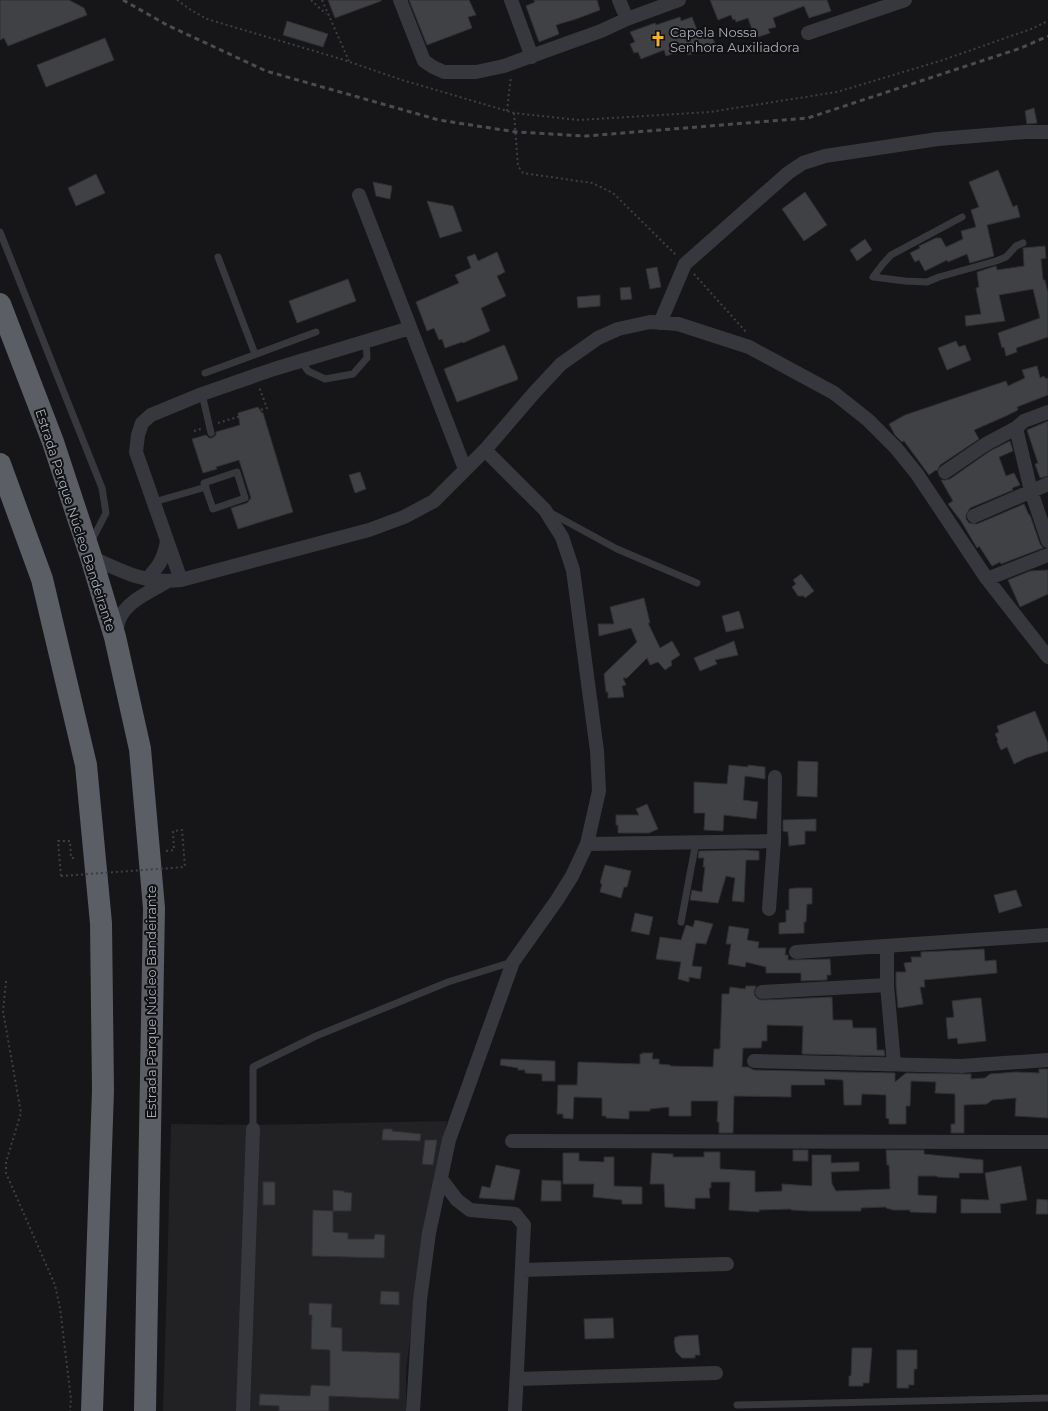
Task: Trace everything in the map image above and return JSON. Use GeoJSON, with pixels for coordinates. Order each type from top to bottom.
{"type":"FeatureCollection","features":[{"type":"Feature","properties":{"kind":"highway","name":"Estrada Parque Núcleo Bandeirante"},"geometry":{"type":"LineString","coordinates":[[0,304],[53,442],[90,552],[115,637],[140,749],[154,908],[145,1411]]}},
{"type":"Feature","properties":{"kind":"highway"},"geometry":{"type":"LineString","coordinates":[[0,464],[42,579],[86,764],[90,803],[101,923],[103,1082],[92,1411]]}},
{"type":"Feature","properties":{"kind":"street"},"geometry":{"type":"LineString","coordinates":[[400,0],[424,61],[444,72],[476,72],[510,64],[532,57],[680,0]]}},
{"type":"Feature","properties":{"kind":"street"},"geometry":{"type":"LineString","coordinates":[[511,0],[532,57]]}},
{"type":"Feature","properties":{"kind":"street"},"geometry":{"type":"LineString","coordinates":[[619,0],[627,20]]}},
{"type":"Feature","properties":{"kind":"street"},"geometry":{"type":"LineString","coordinates":[[808,33],[905,0]]}},
{"type":"Feature","properties":{"kind":"street"},"geometry":{"type":"LineString","coordinates":[[660,323],[685,264],[788,173],[803,163],[825,156],[938,139],[1025,132],[1048,132]]}},
{"type":"Feature","properties":{"kind":"street"},"geometry":{"type":"LineString","coordinates":[[359,195],[465,469]]}},
{"type":"Feature","properties":{"kind":"street"},"geometry":{"type":"LineString","coordinates":[[90,552],[126,574],[166,582],[181,580],[369,530],[404,517],[434,501],[485,450],[561,364],[598,338],[618,329],[650,322],[678,324],[739,342],[749,347],[834,393],[868,420],[896,448],[917,474],[988,578],[1048,657]]}},
{"type":"Feature","properties":{"kind":"street"},"geometry":{"type":"LineString","coordinates":[[181,580],[136,452],[138,435],[142,423],[151,414],[202,394],[301,361],[410,328]]}},
{"type":"Feature","properties":{"kind":"street"},"geometry":{"type":"LineString","coordinates":[[945,472],[986,444],[1016,428],[1024,421],[1048,412]]}},
{"type":"Feature","properties":{"kind":"street"},"geometry":{"type":"LineString","coordinates":[[1016,428],[1031,491],[1048,540]]}},
{"type":"Feature","properties":{"kind":"street"},"geometry":{"type":"LineString","coordinates":[[413,1411],[420,1300],[429,1233],[449,1140],[513,962],[557,900],[572,876],[587,844],[599,791],[597,751],[573,570],[562,537],[545,510],[485,450]]}},
{"type":"Feature","properties":{"kind":"street"},"geometry":{"type":"LineString","coordinates":[[974,516],[1048,484]]}},
{"type":"Feature","properties":{"kind":"street"},"geometry":{"type":"LineString","coordinates":[[148,579],[164,555],[167,541]]}},
{"type":"Feature","properties":{"kind":"street"},"geometry":{"type":"LineString","coordinates":[[988,578],[1048,555]]}},
{"type":"Feature","properties":{"kind":"street"},"geometry":{"type":"LineString","coordinates":[[115,637],[120,619],[125,610],[135,601],[166,582]]}},
{"type":"Feature","properties":{"kind":"street"},"geometry":{"type":"LineString","coordinates":[[769,909],[774,841],[775,777]]}},
{"type":"Feature","properties":{"kind":"street"},"geometry":{"type":"LineString","coordinates":[[587,844],[774,841]]}},
{"type":"Feature","properties":{"kind":"street"},"geometry":{"type":"LineString","coordinates":[[796,952],[1048,935]]}},
{"type":"Feature","properties":{"kind":"street"},"geometry":{"type":"LineString","coordinates":[[887,946],[887,985],[894,1064]]}},
{"type":"Feature","properties":{"kind":"street"},"geometry":{"type":"LineString","coordinates":[[762,992],[887,985]]}},
{"type":"Feature","properties":{"kind":"street"},"geometry":{"type":"LineString","coordinates":[[754,1061],[961,1066],[1048,1060]]}},
{"type":"Feature","properties":{"kind":"street"},"geometry":{"type":"LineString","coordinates":[[243,1411],[253,1129]]}},
{"type":"Feature","properties":{"kind":"street"},"geometry":{"type":"LineString","coordinates":[[512,1141],[1048,1142]]}},
{"type":"Feature","properties":{"kind":"street"},"geometry":{"type":"LineString","coordinates":[[441,1179],[458,1200],[470,1210],[515,1214],[524,1224],[515,1411]]}},
{"type":"Feature","properties":{"kind":"street"},"geometry":{"type":"LineString","coordinates":[[522,1270],[727,1264]]}},
{"type":"Feature","properties":{"kind":"street"},"geometry":{"type":"LineString","coordinates":[[517,1379],[716,1373]]}},
{"type":"Feature","properties":{"kind":"lane"},"geometry":{"type":"LineString","coordinates":[[962,217],[891,256],[873,277],[927,282],[939,276],[1006,257],[1016,246],[1023,243]]}},
{"type":"Feature","properties":{"kind":"lane"},"geometry":{"type":"LineString","coordinates":[[0,232],[102,488],[106,513],[90,552]]}},
{"type":"Feature","properties":{"kind":"lane"},"geometry":{"type":"LineString","coordinates":[[218,257],[255,354]]}},
{"type":"Feature","properties":{"kind":"lane"},"geometry":{"type":"LineString","coordinates":[[205,373],[316,332]]}},
{"type":"Feature","properties":{"kind":"lane"},"geometry":{"type":"LineString","coordinates":[[301,361],[308,371],[324,379],[353,374],[366,358],[366,342]]}},
{"type":"Feature","properties":{"kind":"lane"},"geometry":{"type":"LineString","coordinates":[[202,394],[210,430]]}},
{"type":"Feature","properties":{"kind":"lane"},"geometry":{"type":"LineString","coordinates":[[237,472],[245,498],[213,509],[206,487],[204,483],[237,472]]}},
{"type":"Feature","properties":{"kind":"lane"},"geometry":{"type":"LineString","coordinates":[[154,502],[206,487]]}},
{"type":"Feature","properties":{"kind":"lane"},"geometry":{"type":"LineString","coordinates":[[545,510],[617,549],[697,583]]}},
{"type":"Feature","properties":{"kind":"lane"},"geometry":{"type":"LineString","coordinates":[[681,922],[696,842]]}},
{"type":"Feature","properties":{"kind":"lane"},"geometry":{"type":"LineString","coordinates":[[253,1129],[253,1067],[316,1036],[448,982],[513,962]]}},
{"type":"Feature","properties":{"kind":"lane"},"geometry":{"type":"LineString","coordinates":[[737,1406],[1048,1398]]}},
{"type":"Feature","properties":{"kind":"path"},"geometry":{"type":"LineString","coordinates":[[176,0],[207,19],[349,62],[402,80],[514,113],[579,120],[710,112],[837,92],[943,60],[1031,29],[1048,21]]}},
{"type":"Feature","properties":{"kind":"path"},"geometry":{"type":"LineString","coordinates":[[311,0],[328,15]]}},
{"type":"Feature","properties":{"kind":"path"},"geometry":{"type":"LineString","coordinates":[[322,0],[349,62]]}},
{"type":"Feature","properties":{"kind":"path"},"geometry":{"type":"LineString","coordinates":[[507,111],[511,79],[510,64]]}},
{"type":"Feature","properties":{"kind":"path"},"geometry":{"type":"LineString","coordinates":[[514,113],[518,166],[523,173],[592,183],[613,193],[685,264],[749,335]]}},
{"type":"Feature","properties":{"kind":"path"},"geometry":{"type":"LineString","coordinates":[[194,431],[210,430],[267,408],[259,387]]}},
{"type":"Feature","properties":{"kind":"path"},"geometry":{"type":"LineString","coordinates":[[71,858],[70,840],[58,842],[61,876],[185,867],[182,830],[173,831],[174,850]]}},
{"type":"Feature","properties":{"kind":"path"},"geometry":{"type":"LineString","coordinates":[[6,981],[3,1011],[21,1114],[6,1162],[6,1173],[55,1285],[61,1315],[70,1411]]}},
{"type":"Feature","properties":{"kind":"shaded area"},"geometry":{"type":"Polygon","coordinates":[[[447,1121],[426,1229],[406,1369],[406,1411],[163,1411],[171,1124],[258,1125],[447,1121]]]}},
{"type":"Feature","properties":{"kind":"building"},"geometry":{"type":"Polygon","coordinates":[[[0,0],[69,0],[84,8],[87,15],[8,46],[4,38],[0,40],[0,0]]]}},
{"type":"Feature","properties":{"kind":"building"},"geometry":{"type":"Polygon","coordinates":[[[328,0],[381,0],[381,1],[335,18],[328,0]]]}},
{"type":"Feature","properties":{"kind":"building"},"geometry":{"type":"Polygon","coordinates":[[[409,0],[469,0],[476,15],[468,17],[472,28],[427,45],[409,0]]]}},
{"type":"Feature","properties":{"kind":"building"},"geometry":{"type":"Polygon","coordinates":[[[534,0],[597,0],[600,10],[556,25],[559,34],[539,42],[526,6],[535,2],[534,0]]]}},
{"type":"Feature","properties":{"kind":"building"},"geometry":{"type":"Polygon","coordinates":[[[710,0],[827,0],[831,11],[809,18],[804,6],[773,18],[776,27],[768,29],[770,33],[755,38],[748,18],[736,22],[735,19],[733,20],[731,15],[718,20],[710,0]]]}},
{"type":"Feature","properties":{"kind":"building","name":"Capela Nossa Senhora Auxiliadora"},"geometry":{"type":"Polygon","coordinates":[[[680,17],[681,21],[692,17],[700,38],[711,34],[716,46],[688,55],[686,49],[666,56],[664,50],[641,59],[638,52],[634,53],[630,44],[635,42],[630,32],[655,23],[656,25],[680,17]]]}},
{"type":"Feature","properties":{"kind":"building"},"geometry":{"type":"Polygon","coordinates":[[[287,21],[328,34],[323,47],[283,35],[287,21]]]}},
{"type":"Feature","properties":{"kind":"building"},"geometry":{"type":"Polygon","coordinates":[[[105,38],[114,60],[46,87],[37,65],[105,38]]]}},
{"type":"Feature","properties":{"kind":"building"},"geometry":{"type":"Polygon","coordinates":[[[1034,108],[1037,123],[1027,124],[1025,111],[1034,108]]]}},
{"type":"Feature","properties":{"kind":"building"},"geometry":{"type":"Polygon","coordinates":[[[998,170],[1013,207],[1017,205],[1020,217],[987,225],[994,256],[970,263],[967,254],[948,262],[947,260],[925,271],[919,260],[915,262],[910,253],[920,248],[919,246],[936,238],[941,238],[946,247],[963,239],[961,231],[976,227],[971,210],[979,207],[969,182],[998,170]]]}},
{"type":"Feature","properties":{"kind":"building"},"geometry":{"type":"Polygon","coordinates":[[[96,174],[105,193],[76,206],[68,188],[96,174]]]}},
{"type":"Feature","properties":{"kind":"building"},"geometry":{"type":"Polygon","coordinates":[[[373,182],[392,186],[390,199],[376,196],[373,182]]]}},
{"type":"Feature","properties":{"kind":"building"},"geometry":{"type":"Polygon","coordinates":[[[805,192],[827,225],[804,241],[782,209],[805,192]]]}},
{"type":"Feature","properties":{"kind":"building"},"geometry":{"type":"Polygon","coordinates":[[[427,201],[453,206],[462,231],[440,238],[427,201]]]}},
{"type":"Feature","properties":{"kind":"building"},"geometry":{"type":"Polygon","coordinates":[[[865,239],[872,250],[857,261],[850,250],[865,239]]]}},
{"type":"Feature","properties":{"kind":"building"},"geometry":{"type":"Polygon","coordinates":[[[1045,246],[1046,258],[1041,259],[1043,280],[1045,280],[1048,293],[1048,337],[1016,348],[1017,352],[1006,356],[998,333],[1040,318],[1033,289],[999,295],[1005,321],[966,326],[965,316],[981,314],[976,288],[979,287],[977,272],[996,266],[997,270],[1024,266],[1023,248],[1045,246]]]}},
{"type":"Feature","properties":{"kind":"building"},"geometry":{"type":"Polygon","coordinates":[[[497,252],[505,272],[497,276],[506,296],[481,308],[490,331],[463,343],[462,342],[445,348],[442,339],[439,340],[434,328],[427,331],[416,302],[459,283],[455,275],[471,268],[467,257],[475,254],[478,261],[497,252]]]}},
{"type":"Feature","properties":{"kind":"building"},"geometry":{"type":"Polygon","coordinates":[[[657,267],[661,287],[650,289],[646,269],[657,267]]]}},
{"type":"Feature","properties":{"kind":"building"},"geometry":{"type":"Polygon","coordinates":[[[348,279],[356,301],[297,323],[289,301],[348,279]]]}},
{"type":"Feature","properties":{"kind":"building"},"geometry":{"type":"Polygon","coordinates":[[[630,287],[632,299],[621,300],[620,288],[630,287]]]}},
{"type":"Feature","properties":{"kind":"building"},"geometry":{"type":"Polygon","coordinates":[[[600,295],[600,306],[578,308],[577,297],[600,295]]]}},
{"type":"Feature","properties":{"kind":"building"},"geometry":{"type":"Polygon","coordinates":[[[956,341],[959,347],[965,345],[971,360],[947,370],[938,348],[956,341]]]}},
{"type":"Feature","properties":{"kind":"building"},"geometry":{"type":"Polygon","coordinates":[[[504,345],[518,378],[517,380],[457,402],[444,369],[504,345]]]}},
{"type":"Feature","properties":{"kind":"building"},"geometry":{"type":"Polygon","coordinates":[[[1037,366],[1040,378],[1044,376],[1046,379],[1048,378],[1048,395],[1017,407],[1018,410],[974,430],[979,439],[940,465],[937,471],[936,470],[929,475],[904,441],[902,442],[895,435],[889,424],[905,415],[1006,381],[1008,386],[1025,378],[1022,370],[1037,366]]]}},
{"type":"Feature","properties":{"kind":"building"},"geometry":{"type":"Polygon","coordinates":[[[258,407],[263,413],[293,512],[238,529],[231,508],[247,503],[251,498],[239,460],[216,467],[217,469],[203,473],[192,439],[206,435],[209,438],[212,438],[216,435],[216,432],[240,425],[238,413],[258,407]]]}},
{"type":"Feature","properties":{"kind":"building"},"geometry":{"type":"Polygon","coordinates":[[[1048,421],[1048,476],[1040,478],[1035,464],[1038,463],[1027,430],[1048,421]]]}},
{"type":"Feature","properties":{"kind":"building"},"geometry":{"type":"Polygon","coordinates":[[[1010,441],[1013,451],[999,457],[1006,476],[1014,473],[1020,485],[1012,488],[1013,490],[970,508],[966,515],[966,519],[969,523],[977,524],[1024,504],[1043,548],[992,566],[979,546],[977,548],[961,521],[948,504],[953,501],[941,480],[950,479],[990,451],[1010,441]]]}},
{"type":"Feature","properties":{"kind":"building"},"geometry":{"type":"Polygon","coordinates":[[[360,472],[366,489],[355,493],[349,475],[360,472]]]}},
{"type":"Feature","properties":{"kind":"building"},"geometry":{"type":"Polygon","coordinates":[[[1048,570],[1048,594],[1020,607],[1008,580],[1030,571],[1048,570]]]}},
{"type":"Feature","properties":{"kind":"building"},"geometry":{"type":"Polygon","coordinates":[[[801,574],[814,591],[805,598],[804,596],[798,596],[792,587],[796,584],[793,580],[801,574]]]}},
{"type":"Feature","properties":{"kind":"building"},"geometry":{"type":"Polygon","coordinates":[[[644,598],[650,623],[648,623],[660,648],[672,641],[680,655],[671,661],[672,665],[665,670],[658,662],[650,665],[647,658],[627,678],[623,678],[626,685],[622,686],[624,697],[608,698],[604,674],[637,642],[631,628],[599,636],[598,624],[614,624],[610,607],[644,598]]]}},
{"type":"Feature","properties":{"kind":"building"},"geometry":{"type":"Polygon","coordinates":[[[739,611],[744,628],[726,632],[722,616],[739,611]]]}},
{"type":"Feature","properties":{"kind":"building"},"geometry":{"type":"Polygon","coordinates":[[[734,641],[738,655],[715,660],[717,664],[700,671],[694,658],[734,641]]]}},
{"type":"Feature","properties":{"kind":"building"},"geometry":{"type":"Polygon","coordinates":[[[1035,711],[1048,743],[1048,751],[1026,758],[1014,764],[1007,747],[1001,750],[995,734],[999,732],[997,726],[1035,711]]]}},
{"type":"Feature","properties":{"kind":"building"},"geometry":{"type":"Polygon","coordinates":[[[798,761],[818,762],[817,797],[797,796],[798,761]]]}},
{"type":"Feature","properties":{"kind":"building"},"geometry":{"type":"Polygon","coordinates":[[[729,765],[765,767],[765,779],[745,776],[743,800],[758,802],[756,819],[724,815],[723,831],[704,830],[705,813],[694,813],[694,782],[727,784],[729,765]]]}},
{"type":"Feature","properties":{"kind":"building"},"geometry":{"type":"Polygon","coordinates":[[[647,804],[658,829],[649,833],[618,833],[616,815],[639,815],[636,809],[647,804]]]}},
{"type":"Feature","properties":{"kind":"building"},"geometry":{"type":"Polygon","coordinates":[[[816,819],[816,831],[805,831],[805,844],[789,846],[788,832],[783,831],[783,820],[816,819]]]}},
{"type":"Feature","properties":{"kind":"building"},"geometry":{"type":"Polygon","coordinates":[[[699,851],[759,851],[759,860],[746,860],[744,902],[732,901],[735,878],[726,876],[718,903],[690,900],[692,890],[702,892],[705,867],[703,867],[704,858],[698,858],[699,851]]]}},
{"type":"Feature","properties":{"kind":"building"},"geometry":{"type":"Polygon","coordinates":[[[605,865],[631,871],[627,887],[624,887],[621,898],[600,892],[602,884],[600,883],[605,865]]]}},
{"type":"Feature","properties":{"kind":"building"},"geometry":{"type":"Polygon","coordinates":[[[812,888],[812,904],[807,904],[804,933],[779,934],[779,923],[786,922],[786,910],[789,910],[789,889],[812,888]]]}},
{"type":"Feature","properties":{"kind":"building"},"geometry":{"type":"Polygon","coordinates":[[[1016,890],[1022,906],[999,913],[994,895],[1016,890]]]}},
{"type":"Feature","properties":{"kind":"building"},"geometry":{"type":"Polygon","coordinates":[[[635,913],[653,917],[649,935],[631,931],[635,913]]]}},
{"type":"Feature","properties":{"kind":"building"},"geometry":{"type":"Polygon","coordinates":[[[695,920],[713,924],[706,944],[696,943],[692,966],[702,967],[700,979],[689,977],[689,982],[678,979],[681,962],[656,959],[660,937],[681,940],[686,925],[693,927],[695,920]]]}},
{"type":"Feature","properties":{"kind":"building"},"geometry":{"type":"Polygon","coordinates":[[[729,926],[749,929],[747,940],[759,942],[758,948],[786,948],[785,955],[788,955],[788,960],[830,959],[831,975],[827,975],[827,980],[801,981],[801,973],[766,973],[766,967],[746,962],[745,967],[728,964],[731,944],[726,944],[729,926]]]}},
{"type":"Feature","properties":{"kind":"building"},"geometry":{"type":"Polygon","coordinates":[[[984,949],[985,961],[996,960],[997,973],[924,980],[925,987],[920,987],[923,1004],[898,1008],[896,972],[906,972],[904,963],[912,962],[911,957],[921,957],[921,952],[984,949]]]}},
{"type":"Feature","properties":{"kind":"building"},"geometry":{"type":"Polygon","coordinates":[[[746,986],[756,986],[754,992],[755,996],[762,1000],[832,997],[833,1020],[852,1020],[853,1028],[876,1028],[877,1050],[884,1050],[885,1056],[802,1054],[803,1026],[767,1025],[767,1041],[762,1041],[761,1048],[743,1048],[742,1067],[748,1067],[754,1070],[895,1073],[895,1082],[906,1073],[971,1074],[971,1079],[985,1078],[990,1074],[1016,1072],[1039,1073],[1039,1069],[1048,1069],[1048,1118],[1015,1116],[1016,1098],[992,1100],[987,1104],[964,1105],[964,1133],[951,1133],[951,1124],[955,1124],[955,1094],[935,1093],[936,1082],[911,1081],[910,1106],[906,1106],[906,1124],[889,1124],[889,1119],[886,1118],[886,1095],[862,1094],[861,1105],[844,1105],[843,1080],[824,1079],[825,1085],[791,1085],[791,1097],[734,1096],[733,1133],[719,1133],[719,1122],[717,1122],[718,1101],[691,1101],[691,1116],[669,1116],[669,1107],[650,1109],[650,1111],[629,1111],[629,1119],[606,1118],[606,1116],[602,1116],[602,1098],[574,1097],[573,1119],[563,1118],[563,1114],[557,1114],[558,1085],[577,1085],[578,1062],[640,1064],[640,1054],[653,1053],[652,1059],[659,1059],[659,1064],[670,1066],[713,1067],[714,1049],[720,1049],[722,994],[729,994],[730,987],[745,989],[746,986]]]}},
{"type":"Feature","properties":{"kind":"building"},"geometry":{"type":"Polygon","coordinates":[[[981,998],[986,1041],[958,1044],[957,1038],[948,1039],[946,1018],[954,1017],[952,1001],[981,998]]]}},
{"type":"Feature","properties":{"kind":"building"},"geometry":{"type":"Polygon","coordinates":[[[501,1059],[555,1061],[555,1081],[542,1081],[542,1074],[525,1073],[525,1070],[518,1070],[518,1068],[500,1065],[501,1059]]]}},
{"type":"Feature","properties":{"kind":"building"},"geometry":{"type":"Polygon","coordinates":[[[383,1129],[421,1134],[420,1141],[382,1140],[383,1129]]]}},
{"type":"Feature","properties":{"kind":"building"},"geometry":{"type":"Polygon","coordinates":[[[425,1140],[437,1140],[433,1165],[422,1164],[425,1140]]]}},
{"type":"Feature","properties":{"kind":"building"},"geometry":{"type":"Polygon","coordinates":[[[793,1150],[808,1150],[808,1161],[793,1161],[793,1150]]]}},
{"type":"Feature","properties":{"kind":"building"},"geometry":{"type":"Polygon","coordinates":[[[886,1150],[924,1150],[924,1154],[983,1160],[983,1173],[959,1173],[959,1178],[918,1176],[918,1195],[937,1196],[936,1213],[893,1210],[886,1207],[861,1208],[861,1211],[809,1211],[791,1209],[759,1210],[759,1212],[729,1210],[730,1182],[711,1182],[711,1188],[709,1188],[710,1198],[695,1198],[695,1209],[665,1207],[664,1184],[650,1184],[652,1153],[673,1154],[673,1157],[704,1157],[704,1152],[720,1152],[720,1169],[755,1171],[755,1192],[782,1191],[782,1184],[812,1186],[812,1155],[831,1155],[831,1163],[859,1162],[859,1171],[831,1172],[832,1184],[836,1191],[890,1189],[889,1165],[887,1165],[886,1150]]]}},
{"type":"Feature","properties":{"kind":"building"},"geometry":{"type":"Polygon","coordinates":[[[563,1153],[579,1153],[579,1161],[604,1162],[604,1157],[614,1157],[614,1186],[642,1187],[642,1204],[622,1204],[622,1200],[593,1197],[594,1184],[563,1184],[563,1153]]]}},
{"type":"Feature","properties":{"kind":"building"},"geometry":{"type":"Polygon","coordinates":[[[496,1165],[520,1170],[514,1200],[479,1198],[482,1186],[490,1188],[496,1165]]]}},
{"type":"Feature","properties":{"kind":"building"},"geometry":{"type":"Polygon","coordinates":[[[1021,1166],[1027,1200],[1000,1204],[1001,1213],[961,1213],[961,1199],[989,1200],[985,1173],[1021,1166]]]}},
{"type":"Feature","properties":{"kind":"building"},"geometry":{"type":"Polygon","coordinates":[[[542,1180],[561,1181],[561,1201],[541,1201],[542,1180]]]}},
{"type":"Feature","properties":{"kind":"building"},"geometry":{"type":"Polygon","coordinates":[[[263,1182],[275,1182],[275,1205],[263,1205],[263,1182]]]}},
{"type":"Feature","properties":{"kind":"building"},"geometry":{"type":"Polygon","coordinates":[[[333,1190],[352,1193],[351,1211],[333,1211],[333,1190]]]}},
{"type":"Feature","properties":{"kind":"building"},"geometry":{"type":"Polygon","coordinates":[[[1037,1199],[1048,1200],[1048,1214],[1036,1214],[1037,1199]]]}},
{"type":"Feature","properties":{"kind":"building"},"geometry":{"type":"Polygon","coordinates":[[[313,1210],[333,1211],[333,1232],[348,1233],[348,1239],[374,1239],[375,1234],[385,1235],[384,1258],[312,1256],[313,1210]]]}},
{"type":"Feature","properties":{"kind":"building"},"geometry":{"type":"Polygon","coordinates":[[[381,1291],[399,1292],[399,1305],[380,1304],[381,1291]]]}},
{"type":"Feature","properties":{"kind":"building"},"geometry":{"type":"Polygon","coordinates":[[[309,1303],[332,1304],[331,1327],[342,1328],[342,1351],[400,1353],[399,1399],[329,1396],[329,1411],[279,1411],[279,1406],[259,1405],[260,1394],[310,1396],[311,1385],[330,1386],[330,1350],[311,1349],[312,1315],[309,1315],[309,1303]]]}},
{"type":"Feature","properties":{"kind":"building"},"geometry":{"type":"Polygon","coordinates":[[[613,1318],[614,1338],[585,1339],[584,1319],[613,1318]]]}},
{"type":"Feature","properties":{"kind":"building"},"geometry":{"type":"Polygon","coordinates":[[[698,1335],[700,1355],[695,1355],[695,1358],[682,1358],[676,1352],[674,1342],[675,1337],[698,1335]]]}},
{"type":"Feature","properties":{"kind":"building"},"geometry":{"type":"Polygon","coordinates":[[[852,1348],[872,1348],[869,1383],[863,1383],[863,1386],[849,1386],[849,1376],[851,1376],[852,1348]]]}},
{"type":"Feature","properties":{"kind":"building"},"geometry":{"type":"Polygon","coordinates":[[[897,1350],[917,1350],[917,1369],[914,1369],[914,1385],[908,1385],[909,1388],[897,1388],[897,1350]]]}},
{"type":"Feature","properties":{"kind":"railway"},"geometry":{"type":"LineString","coordinates":[[123,0],[167,25],[266,71],[439,120],[516,132],[586,136],[808,118],[1021,48],[1048,36]]}},
{"type":"Feature","properties":{"kind":"place","name":"Capela Nossa Senhora Auxiliadora"},"geometry":{"type":"Point","coordinates":[658,39]}}]}
